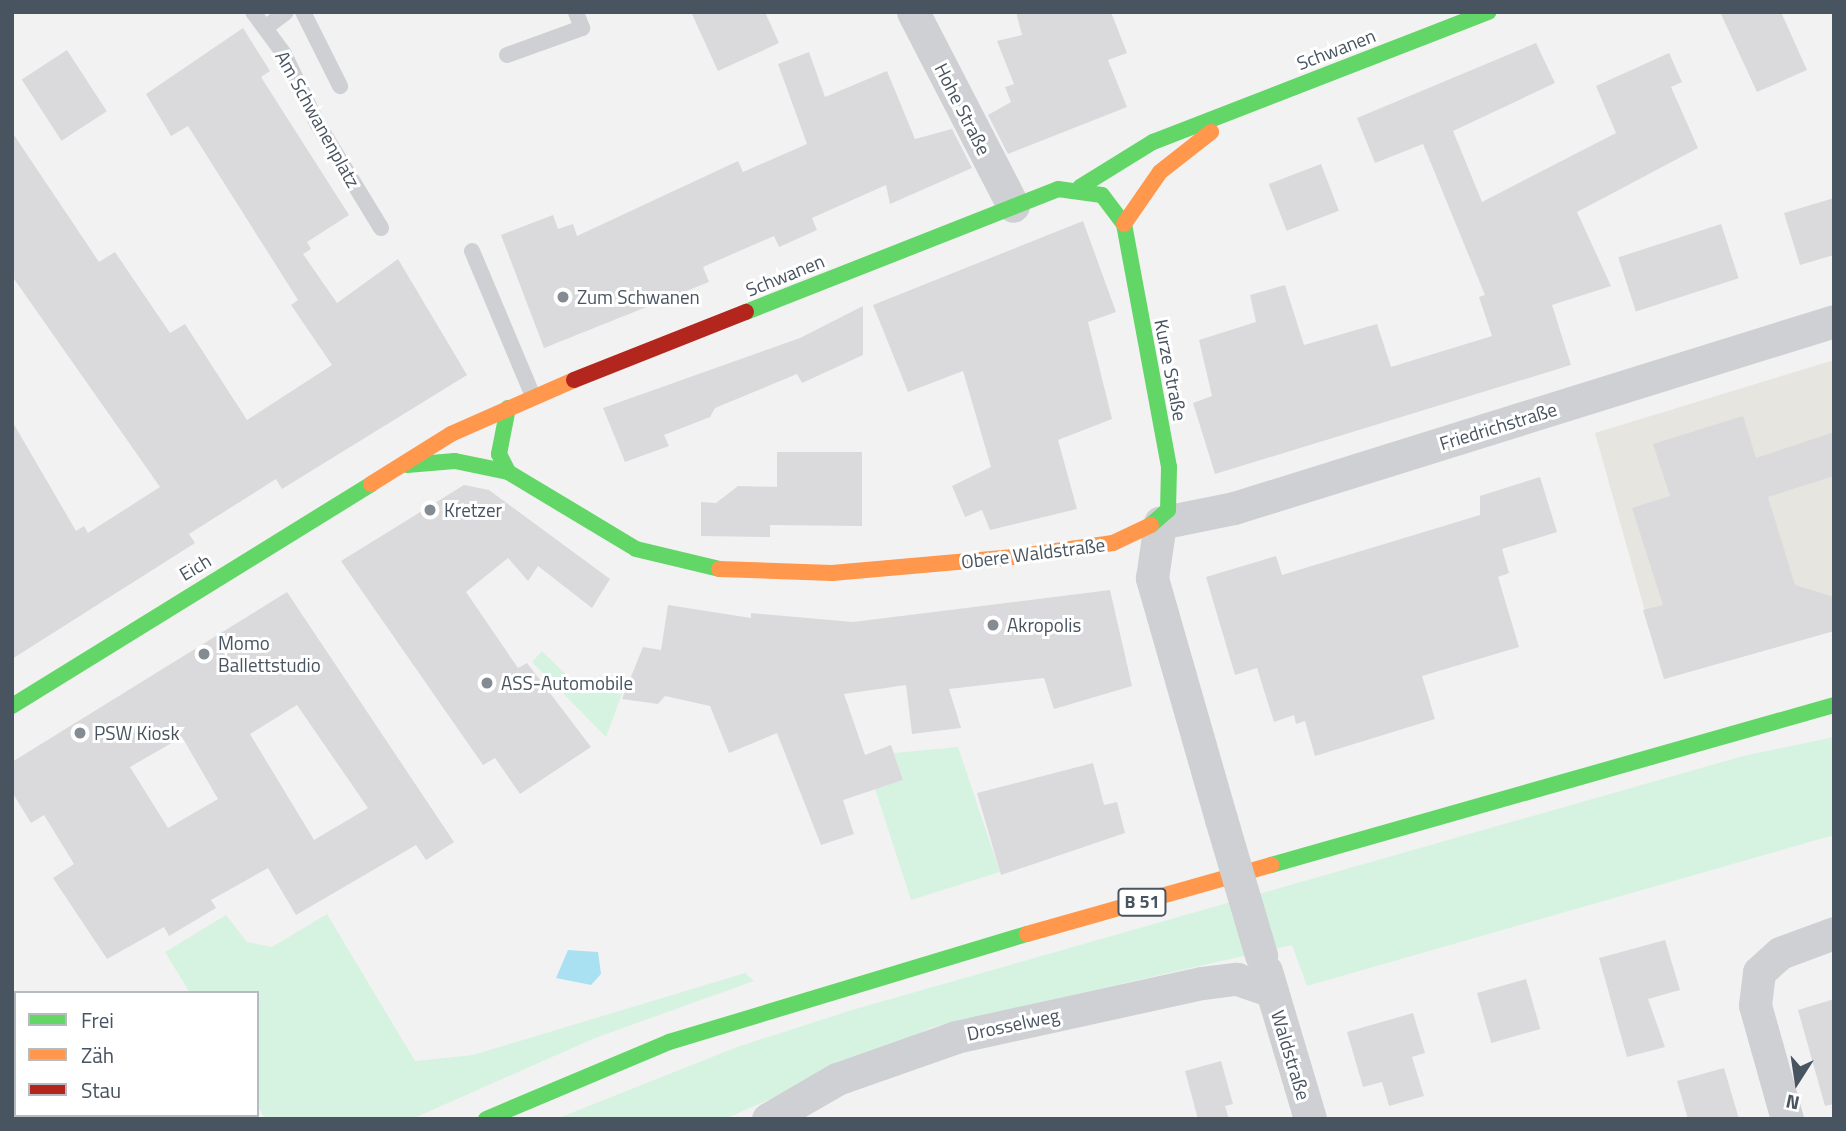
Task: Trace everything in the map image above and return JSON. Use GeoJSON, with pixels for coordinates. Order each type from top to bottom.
{"type":"FeatureCollection","features":[{"type":"Feature","properties":{"kind":"street","name":"Hohe Straße"},"geometry":{"type":"LineString","coordinates":[[913,12],[1013,206]]}},
{"type":"Feature","properties":{"kind":"street","name":"Schwanen"},"geometry":{"type":"LineString","coordinates":[[508,408],[1013,206],[1080,187],[1153,142],[1489,12]]}},
{"type":"Feature","properties":{"kind":"street","name":"Schwanen"},"geometry":{"type":"LineString","coordinates":[[1124,224],[1160,172],[1237,111]]}},
{"type":"Feature","properties":{"kind":"street"},"geometry":{"type":"LineString","coordinates":[[1080,187],[1102,195],[1124,224]]}},
{"type":"Feature","properties":{"kind":"street","name":"Kurze Straße"},"geometry":{"type":"LineString","coordinates":[[1124,224],[1169,467],[1168,510],[1160,523]]}},
{"type":"Feature","properties":{"kind":"street","name":"Friedrichstraße"},"geometry":{"type":"LineString","coordinates":[[1160,523],[1234,508],[1834,321]]}},
{"type":"Feature","properties":{"kind":"street"},"geometry":{"type":"LineString","coordinates":[[508,408],[499,454],[508,472]]}},
{"type":"Feature","properties":{"kind":"street","name":"Eich"},"geometry":{"type":"LineString","coordinates":[[12,706],[401,465],[508,408]]}},
{"type":"Feature","properties":{"kind":"street","name":"Eich"},"geometry":{"type":"LineString","coordinates":[[401,465],[455,461],[508,472]]}},
{"type":"Feature","properties":{"kind":"street","name":"Obere Waldstraße"},"geometry":{"type":"LineString","coordinates":[[508,472],[636,549],[718,569],[832,573],[1004,558],[1113,543],[1160,523]]}},
{"type":"Feature","properties":{"kind":"street"},"geometry":{"type":"LineString","coordinates":[[1160,523],[1152,578],[1271,991]]}},
{"type":"Feature","properties":{"kind":"street","name":"B 51"},"geometry":{"type":"LineString","coordinates":[[486,1119],[670,1042],[793,1001],[1834,705]]}},
{"type":"Feature","properties":{"kind":"street"},"geometry":{"type":"LineString","coordinates":[[1787,1119],[1755,1005],[1759,972],[1780,953],[1834,933]]}},
{"type":"Feature","properties":{"kind":"street","name":"Drosselweg"},"geometry":{"type":"LineString","coordinates":[[768,1119],[837,1079],[956,1037],[1202,983],[1237,979],[1271,991]]}},
{"type":"Feature","properties":{"kind":"street","name":"Waldstraße"},"geometry":{"type":"LineString","coordinates":[[1271,991],[1310,1119]]}},
{"type":"Feature","properties":{"kind":"lane","name":"Am Schwanenplatz"},"geometry":{"type":"LineString","coordinates":[[253,12],[265,28],[381,228]]}},
{"type":"Feature","properties":{"kind":"lane"},"geometry":{"type":"LineString","coordinates":[[265,28],[286,12]]}},
{"type":"Feature","properties":{"kind":"lane"},"geometry":{"type":"LineString","coordinates":[[303,12],[340,86]]}},
{"type":"Feature","properties":{"kind":"lane"},"geometry":{"type":"LineString","coordinates":[[507,55],[582,28],[576,12]]}},
{"type":"Feature","properties":{"kind":"lane"},"geometry":{"type":"LineString","coordinates":[[472,251],[533,396]]}},
{"type":"Feature","properties":{"kind":"shaded area"},"geometry":{"type":"Polygon","coordinates":[[[1834,360],[1834,631],[1664,679],[1595,433],[1834,360]]]}},
{"type":"Feature","properties":{"kind":"green space"},"geometry":{"type":"Polygon","coordinates":[[[542,651],[579,687],[622,694],[606,737],[532,662],[542,651]]]}},
{"type":"Feature","properties":{"kind":"green space"},"geometry":{"type":"Polygon","coordinates":[[[1834,737],[1834,835],[1307,986],[1292,945],[933,1027],[725,1119],[556,1119],[737,1047],[852,1010],[1743,756],[1834,737]]]}},
{"type":"Feature","properties":{"kind":"green space"},"geometry":{"type":"Polygon","coordinates":[[[958,747],[1000,872],[911,900],[864,755],[879,788],[903,780],[894,753],[958,747]]]}},
{"type":"Feature","properties":{"kind":"green space"},"geometry":{"type":"Polygon","coordinates":[[[327,914],[415,1061],[473,1055],[745,973],[754,981],[595,1038],[412,1119],[265,1119],[259,1108],[259,991],[189,991],[165,952],[226,915],[247,942],[272,947],[327,914]]]}},
{"type":"Feature","properties":{"kind":"water"},"geometry":{"type":"Polygon","coordinates":[[[568,950],[598,952],[601,974],[591,985],[556,978],[568,950]]]}},
{"type":"Feature","properties":{"kind":"building"},"geometry":{"type":"Polygon","coordinates":[[[691,12],[765,12],[779,43],[718,71],[691,12]]]}},
{"type":"Feature","properties":{"kind":"building"},"geometry":{"type":"Polygon","coordinates":[[[1016,12],[1111,12],[1127,53],[1108,60],[1127,107],[1008,154],[988,115],[1011,102],[1005,87],[1014,84],[997,41],[1022,35],[1016,12]]]}},
{"type":"Feature","properties":{"kind":"building"},"geometry":{"type":"Polygon","coordinates":[[[1720,12],[1781,12],[1807,70],[1757,92],[1720,12]]]}},
{"type":"Feature","properties":{"kind":"building"},"geometry":{"type":"Polygon","coordinates":[[[243,28],[270,71],[261,77],[349,215],[307,242],[311,249],[303,254],[337,303],[398,259],[467,375],[282,489],[276,479],[189,534],[195,543],[12,659],[12,421],[76,531],[84,526],[88,533],[160,487],[12,276],[12,132],[99,262],[115,252],[170,333],[185,324],[247,420],[332,365],[291,305],[298,300],[188,126],[171,136],[146,94],[243,28]]]}},
{"type":"Feature","properties":{"kind":"building"},"geometry":{"type":"Polygon","coordinates":[[[1536,43],[1555,83],[1453,131],[1482,202],[1616,133],[1596,86],[1669,53],[1682,82],[1671,87],[1698,148],[1577,212],[1611,286],[1552,305],[1571,365],[1215,474],[1193,403],[1212,396],[1199,340],[1256,322],[1250,295],[1285,285],[1304,345],[1377,324],[1391,367],[1492,336],[1479,297],[1485,295],[1423,144],[1375,163],[1357,118],[1536,43]]]}},
{"type":"Feature","properties":{"kind":"building"},"geometry":{"type":"Polygon","coordinates":[[[67,50],[107,111],[61,141],[22,79],[67,50]]]}},
{"type":"Feature","properties":{"kind":"building"},"geometry":{"type":"Polygon","coordinates":[[[809,52],[825,97],[887,71],[915,139],[952,129],[972,168],[890,204],[886,185],[812,218],[817,230],[779,247],[774,236],[703,267],[709,282],[544,348],[501,235],[553,215],[558,229],[573,224],[577,236],[738,161],[743,172],[807,144],[778,64],[809,52]]]}},
{"type":"Feature","properties":{"kind":"building"},"geometry":{"type":"Polygon","coordinates":[[[1321,164],[1339,211],[1287,231],[1269,184],[1321,164]]]}},
{"type":"Feature","properties":{"kind":"building"},"geometry":{"type":"Polygon","coordinates":[[[1834,198],[1834,255],[1800,265],[1784,213],[1834,198]]]}},
{"type":"Feature","properties":{"kind":"building"},"geometry":{"type":"Polygon","coordinates":[[[1083,221],[1116,312],[1088,322],[1112,419],[1058,440],[1077,509],[990,530],[982,510],[965,517],[952,486],[991,467],[963,371],[908,392],[873,305],[1083,221]]]}},
{"type":"Feature","properties":{"kind":"building"},"geometry":{"type":"Polygon","coordinates":[[[1721,224],[1739,278],[1636,312],[1618,257],[1721,224]]]}},
{"type":"Feature","properties":{"kind":"building"},"geometry":{"type":"Polygon","coordinates":[[[863,306],[863,355],[802,383],[797,374],[715,408],[710,417],[664,435],[669,446],[625,462],[603,408],[800,338],[863,306]]]}},
{"type":"Feature","properties":{"kind":"building"},"geometry":{"type":"Polygon","coordinates":[[[1743,416],[1756,458],[1834,432],[1834,476],[1768,497],[1795,585],[1834,597],[1834,631],[1664,679],[1643,610],[1663,605],[1632,508],[1670,496],[1653,444],[1743,416]]]}},
{"type":"Feature","properties":{"kind":"building"},"geometry":{"type":"Polygon","coordinates":[[[777,452],[862,452],[862,526],[770,525],[770,537],[701,536],[701,502],[716,503],[738,486],[777,487],[777,452]]]}},
{"type":"Feature","properties":{"kind":"building"},"geometry":{"type":"Polygon","coordinates":[[[1540,477],[1557,532],[1502,549],[1509,573],[1498,577],[1519,647],[1422,676],[1435,719],[1315,756],[1305,721],[1296,724],[1294,715],[1274,722],[1257,668],[1235,675],[1206,577],[1276,556],[1282,575],[1480,515],[1480,496],[1540,477]]]}},
{"type":"Feature","properties":{"kind":"building"},"geometry":{"type":"Polygon","coordinates":[[[464,485],[489,490],[610,579],[592,608],[538,566],[528,581],[508,558],[466,592],[518,668],[527,663],[591,747],[520,794],[495,758],[483,765],[341,561],[464,485]]]}},
{"type":"Feature","properties":{"kind":"building"},"geometry":{"type":"Polygon","coordinates":[[[1110,590],[1132,686],[1054,709],[1044,678],[949,689],[961,728],[912,734],[906,685],[844,694],[865,755],[891,745],[903,780],[843,800],[854,834],[821,845],[777,733],[729,753],[710,706],[665,696],[658,704],[622,699],[643,647],[661,650],[668,605],[751,618],[751,613],[853,622],[1110,590]]]}},
{"type":"Feature","properties":{"kind":"building"},"geometry":{"type":"Polygon","coordinates":[[[287,592],[454,842],[426,860],[416,845],[296,915],[268,868],[211,900],[216,908],[169,936],[164,927],[107,959],[53,878],[74,864],[44,815],[31,823],[12,792],[12,762],[287,592]],[[297,705],[250,734],[314,840],[368,808],[297,705]],[[182,737],[130,767],[168,828],[218,799],[182,737]]]}},
{"type":"Feature","properties":{"kind":"building"},"geometry":{"type":"Polygon","coordinates":[[[1093,763],[1104,805],[1117,802],[1125,833],[1001,875],[977,793],[1093,763]]]}},
{"type":"Feature","properties":{"kind":"building"},"geometry":{"type":"Polygon","coordinates":[[[1665,940],[1680,990],[1648,999],[1665,1047],[1627,1057],[1599,958],[1665,940]]]}},
{"type":"Feature","properties":{"kind":"building"},"geometry":{"type":"Polygon","coordinates":[[[1526,979],[1540,1029],[1491,1043],[1477,993],[1526,979]]]}},
{"type":"Feature","properties":{"kind":"building"},"geometry":{"type":"Polygon","coordinates":[[[1834,999],[1834,1104],[1825,1106],[1798,1010],[1834,999]]]}},
{"type":"Feature","properties":{"kind":"building"},"geometry":{"type":"Polygon","coordinates":[[[1413,1013],[1425,1053],[1412,1057],[1424,1096],[1389,1106],[1382,1082],[1363,1087],[1347,1032],[1413,1013]]]}},
{"type":"Feature","properties":{"kind":"building"},"geometry":{"type":"Polygon","coordinates":[[[1221,1061],[1233,1104],[1225,1106],[1229,1119],[1198,1119],[1185,1071],[1221,1061]]]}},
{"type":"Feature","properties":{"kind":"building"},"geometry":{"type":"Polygon","coordinates":[[[1724,1068],[1739,1119],[1688,1119],[1677,1081],[1724,1068]]]}},
{"type":"Feature","properties":{"kind":"traffic: fast"},"geometry":{"type":"LineString","coordinates":[[1080,187],[1153,142],[1489,12]]}},
{"type":"Feature","properties":{"kind":"traffic: fast"},"geometry":{"type":"LineString","coordinates":[[746,312],[1058,189],[1102,195],[1124,224],[1169,467],[1168,510],[1151,525]]}},
{"type":"Feature","properties":{"kind":"traffic: fast"},"geometry":{"type":"LineString","coordinates":[[508,408],[499,454],[508,472],[636,549],[719,569]]}},
{"type":"Feature","properties":{"kind":"traffic: fast"},"geometry":{"type":"LineString","coordinates":[[407,465],[455,461],[508,472]]}},
{"type":"Feature","properties":{"kind":"traffic: fast"},"geometry":{"type":"LineString","coordinates":[[12,706],[371,484]]}},
{"type":"Feature","properties":{"kind":"traffic: fast"},"geometry":{"type":"LineString","coordinates":[[1271,865],[1834,705]]}},
{"type":"Feature","properties":{"kind":"traffic: fast"},"geometry":{"type":"LineString","coordinates":[[486,1119],[669,1042],[1027,934]]}},
{"type":"Feature","properties":{"kind":"traffic: slow"},"geometry":{"type":"LineString","coordinates":[[1124,224],[1160,172],[1211,132]]}},
{"type":"Feature","properties":{"kind":"traffic: slow"},"geometry":{"type":"LineString","coordinates":[[371,484],[451,434],[574,380]]}},
{"type":"Feature","properties":{"kind":"traffic: slow"},"geometry":{"type":"LineString","coordinates":[[719,569],[832,573],[1005,558],[1113,543],[1151,525]]}},
{"type":"Feature","properties":{"kind":"traffic: slow"},"geometry":{"type":"LineString","coordinates":[[1027,934],[1271,865]]}},
{"type":"Feature","properties":{"kind":"traffic: jam"},"geometry":{"type":"LineString","coordinates":[[574,380],[746,312]]}},
{"type":"Feature","properties":{"kind":"place","name":"Zum Schwanen"},"geometry":{"type":"Point","coordinates":[563,297]}},
{"type":"Feature","properties":{"kind":"place","name":"Kretzer"},"geometry":{"type":"Point","coordinates":[430,510]}},
{"type":"Feature","properties":{"kind":"place","name":"Akropolis"},"geometry":{"type":"Point","coordinates":[993,625]}},
{"type":"Feature","properties":{"kind":"place","name":"Momo Ballettstudio"},"geometry":{"type":"Point","coordinates":[204,654]}},
{"type":"Feature","properties":{"kind":"place","name":"ASS-Automobile"},"geometry":{"type":"Point","coordinates":[487,683]}},
{"type":"Feature","properties":{"kind":"place","name":"PSW Kiosk"},"geometry":{"type":"Point","coordinates":[80,733]}}]}
